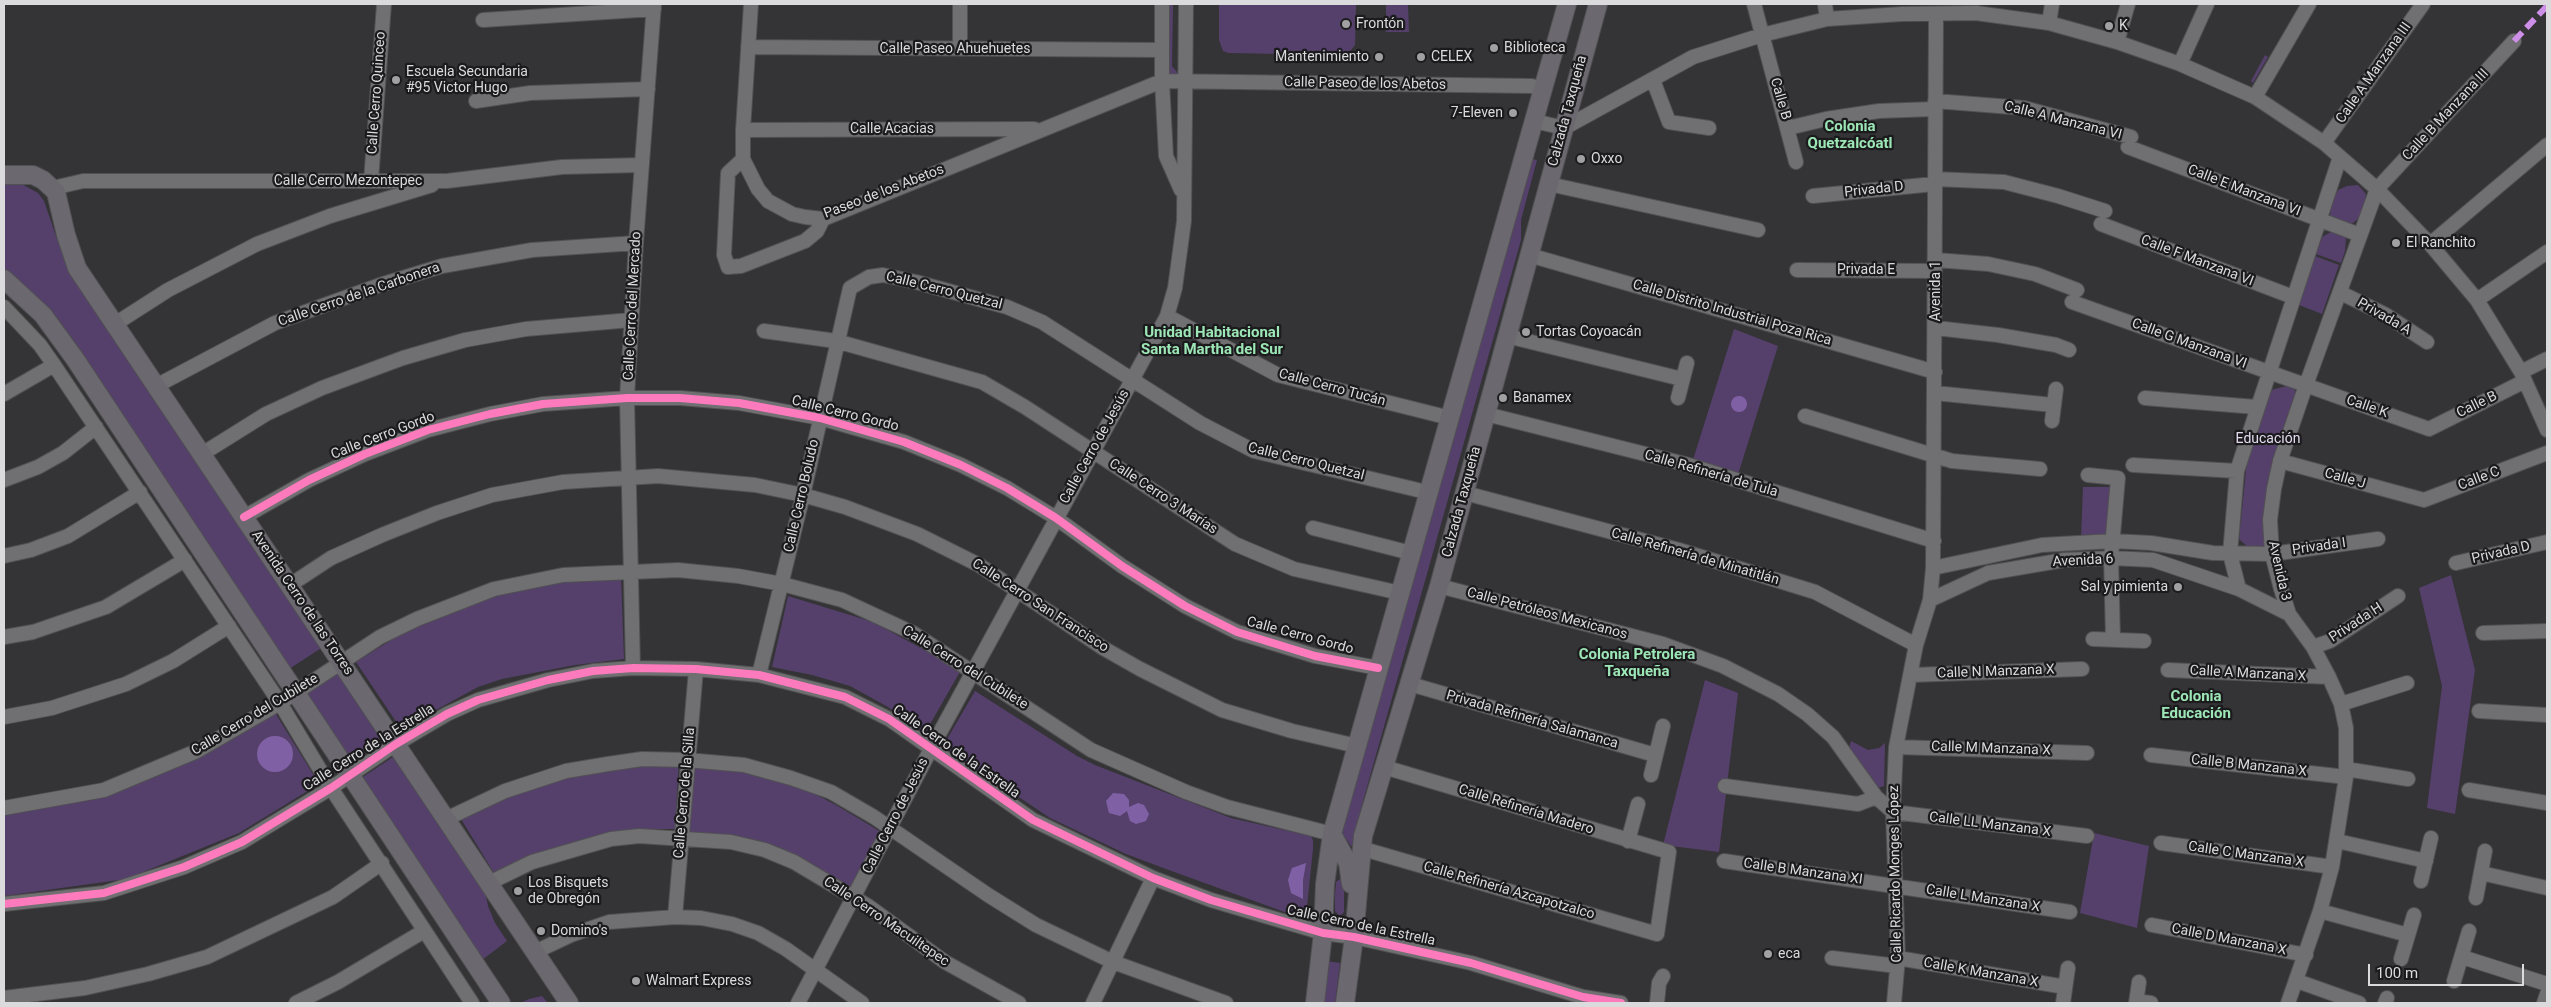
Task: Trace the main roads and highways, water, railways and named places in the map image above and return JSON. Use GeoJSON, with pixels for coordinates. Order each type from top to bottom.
{"type":"FeatureCollection","features":[{"type":"Feature","properties":{"kind":"main road"},"geometry":{"type":"LineString","coordinates":[[1315,1003],[1323,933],[1325,884],[1332,834],[1567,4]]}},
{"type":"Feature","properties":{"kind":"main road","name":"Calzada Taxqueña"},"geometry":{"type":"LineString","coordinates":[[1345,1003],[1356,919],[1360,848],[1439,586],[1598,4]]}},
{"type":"Feature","properties":{"kind":"main road","name":"Avenida Cerro de las Torres"},"geometry":{"type":"LineString","coordinates":[[4,174],[33,175],[53,188],[58,196],[66,235],[77,268],[569,1003]]}},
{"type":"Feature","properties":{"kind":"main road"},"geometry":{"type":"LineString","coordinates":[[4,279],[43,315],[54,330],[501,1003]]}},
{"type":"Feature","properties":{"kind":"main road"},"geometry":{"type":"LineString","coordinates":[[1332,834],[1348,863],[1356,919]]}},
{"type":"Feature","properties":{"kind":"place","name":"Frontón"},"geometry":{"type":"Point","coordinates":[1346,24]}},
{"type":"Feature","properties":{"kind":"place","name":"K"},"geometry":{"type":"Point","coordinates":[2109,26]}},
{"type":"Feature","properties":{"kind":"place","name":"Biblioteca"},"geometry":{"type":"Point","coordinates":[1494,48]}},
{"type":"Feature","properties":{"kind":"place","name":"Mantenimiento"},"geometry":{"type":"Point","coordinates":[1379,57]}},
{"type":"Feature","properties":{"kind":"place","name":"CELEX"},"geometry":{"type":"Point","coordinates":[1421,57]}},
{"type":"Feature","properties":{"kind":"place","name":"Escuela Secundaria #95 Victor Hugo"},"geometry":{"type":"Point","coordinates":[396,80]}},
{"type":"Feature","properties":{"kind":"place","name":"7-Eleven"},"geometry":{"type":"Point","coordinates":[1513,113]}},
{"type":"Feature","properties":{"kind":"place","name":"Oxxo"},"geometry":{"type":"Point","coordinates":[1581,159]}},
{"type":"Feature","properties":{"kind":"place","name":"El Ranchito"},"geometry":{"type":"Point","coordinates":[2396,243]}},
{"type":"Feature","properties":{"kind":"place","name":"Tortas Coyoacán"},"geometry":{"type":"Point","coordinates":[1526,332]}},
{"type":"Feature","properties":{"kind":"place","name":"Banamex"},"geometry":{"type":"Point","coordinates":[1503,398]}},
{"type":"Feature","properties":{"kind":"place","name":"Sal y pimienta"},"geometry":{"type":"Point","coordinates":[2178,587]}},
{"type":"Feature","properties":{"kind":"place","name":"Los Bisquets de Obregón"},"geometry":{"type":"Point","coordinates":[518,891]}},
{"type":"Feature","properties":{"kind":"place","name":"Domino's"},"geometry":{"type":"Point","coordinates":[541,931]}},
{"type":"Feature","properties":{"kind":"place","name":"eca"},"geometry":{"type":"Point","coordinates":[1768,954]}},
{"type":"Feature","properties":{"kind":"place","name":"Walmart Express"},"geometry":{"type":"Point","coordinates":[636,981]}},
{"type":"Feature","properties":{"kind":"district","name":"Colonia Quetzalcóatl"},"geometry":{"type":"Point","coordinates":[1850,136]}},
{"type":"Feature","properties":{"kind":"district","name":"Unidad Habitacional Santa Martha del Sur"},"geometry":{"type":"Point","coordinates":[1212,342]}},
{"type":"Feature","properties":{"kind":"district","name":"Colonia Petrolera Taxqueña"},"geometry":{"type":"Point","coordinates":[1637,664]}},
{"type":"Feature","properties":{"kind":"district","name":"Colonia Educación"},"geometry":{"type":"Point","coordinates":[2196,706]}},
{"type":"Feature","properties":{"kind":"park label","name":"Educación"},"geometry":{"type":"Point","coordinates":[2268,439]}}]}
